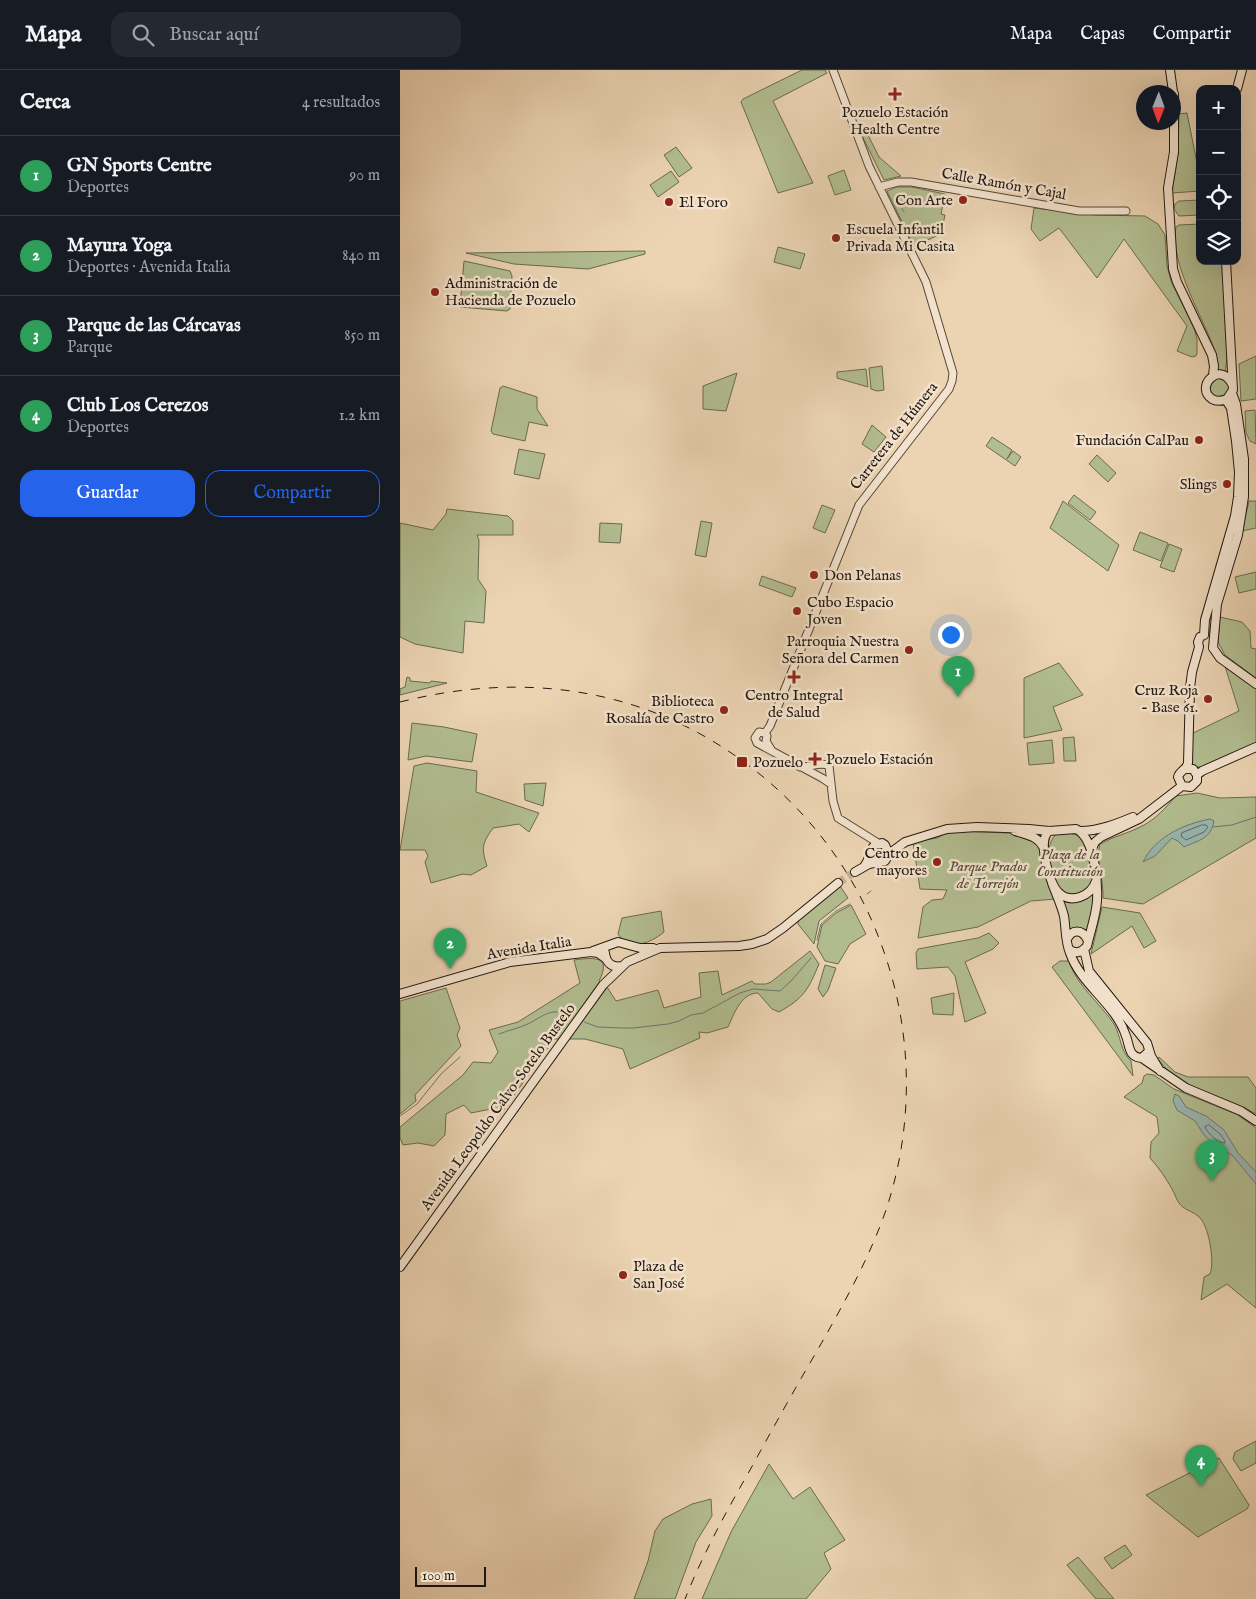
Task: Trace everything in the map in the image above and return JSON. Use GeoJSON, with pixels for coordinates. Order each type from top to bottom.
{"type":"FeatureCollection","features":[{"type":"Feature","properties":{"kind":"main road"},"geometry":{"type":"LineString","coordinates":[[1170,70],[1172,85]]}},
{"type":"Feature","properties":{"kind":"main road"},"geometry":{"type":"LineString","coordinates":[[1238,85],[1242,70]]}},
{"type":"Feature","properties":{"kind":"main road"},"geometry":{"type":"LineString","coordinates":[[1174,130],[1174,152],[1168,188],[1173,269],[1177,282],[1212,355],[1213,376]]}},
{"type":"Feature","properties":{"kind":"main road"},"geometry":{"type":"LineString","coordinates":[[1199,647],[1205,651],[1213,644],[1218,604],[1238,535],[1243,504],[1245,475],[1241,436],[1232,388],[1226,265]]}},
{"type":"Feature","properties":{"kind":"main road"},"geometry":{"type":"LineString","coordinates":[[1226,400],[1215,401],[1207,393],[1207,382],[1213,376],[1220,374],[1225,376],[1232,388]]}},
{"type":"Feature","properties":{"kind":"main road"},"geometry":{"type":"LineString","coordinates":[[1226,400],[1232,388]]}},
{"type":"Feature","properties":{"kind":"main road"},"geometry":{"type":"LineString","coordinates":[[1181,785],[1179,774],[1188,763],[1192,672],[1199,647],[1199,639],[1204,634],[1205,620],[1235,516],[1239,489],[1234,424],[1231,408],[1226,400]]}},
{"type":"Feature","properties":{"kind":"main road"},"geometry":{"type":"LineString","coordinates":[[1204,634],[1210,635],[1220,658],[1256,684]]}},
{"type":"Feature","properties":{"kind":"main road"},"geometry":{"type":"LineString","coordinates":[[1197,776],[1202,771],[1256,747]]}},
{"type":"Feature","properties":{"kind":"main road"},"geometry":{"type":"LineString","coordinates":[[1181,785],[1188,788],[1194,786],[1197,781],[1197,776],[1193,770],[1185,769]]}},
{"type":"Feature","properties":{"kind":"main road"},"geometry":{"type":"LineString","coordinates":[[888,851],[924,835],[956,828],[1049,831],[1071,829],[1080,831],[1099,830],[1113,826],[1138,814],[1181,785]]}},
{"type":"Feature","properties":{"kind":"main road"},"geometry":{"type":"LineString","coordinates":[[1091,851],[1101,837],[1139,819],[1181,785]]}},
{"type":"Feature","properties":{"kind":"main road"},"geometry":{"type":"LineString","coordinates":[[1000,828],[1035,837],[1042,844],[1052,883],[1063,913],[1066,939],[1076,966],[1116,1016],[1124,1030],[1132,1054],[1137,1058],[1142,1058],[1186,1088],[1241,1111],[1256,1121]]}},
{"type":"Feature","properties":{"kind":"main road"},"geometry":{"type":"LineString","coordinates":[[1044,850],[1045,836],[1049,831]]}},
{"type":"Feature","properties":{"kind":"main road"},"geometry":{"type":"LineString","coordinates":[[1069,948],[1078,952],[1084,949],[1088,943],[1087,939],[1097,902],[1096,879],[1091,851],[1088,842],[1080,831]]}},
{"type":"Feature","properties":{"kind":"main road"},"geometry":{"type":"LineString","coordinates":[[855,872],[874,859],[875,845],[885,845],[888,851],[885,861],[874,859]]}},
{"type":"Feature","properties":{"kind":"main road"},"geometry":{"type":"LineString","coordinates":[[1052,883],[1062,896],[1076,898],[1086,895],[1091,890],[1096,879]]}},
{"type":"Feature","properties":{"kind":"main road"},"geometry":{"type":"LineString","coordinates":[[590,952],[615,942],[640,948],[660,948],[725,946],[759,942],[783,928],[838,883]]}},
{"type":"Feature","properties":{"kind":"main road"},"geometry":{"type":"LineString","coordinates":[[1066,939],[1077,931],[1082,932],[1087,939]]}},
{"type":"Feature","properties":{"kind":"main road"},"geometry":{"type":"LineString","coordinates":[[606,960],[614,966],[624,964],[629,952],[625,945]]}},
{"type":"Feature","properties":{"kind":"main road"},"geometry":{"type":"LineString","coordinates":[[606,981],[605,951],[608,946]]}},
{"type":"Feature","properties":{"kind":"main road","name":"Avenida Leopoldo Calvo-Sotelo Bustelo"},"geometry":{"type":"LineString","coordinates":[[400,1267],[518,1100],[606,981],[624,964],[660,948]]}},
{"type":"Feature","properties":{"kind":"main road"},"geometry":{"type":"LineString","coordinates":[[1084,949],[1089,971],[1147,1043],[1148,1052],[1160,1071]]}},
{"type":"Feature","properties":{"kind":"main road","name":"Avenida Italia"},"geometry":{"type":"LineString","coordinates":[[400,994],[510,962],[590,952],[598,954],[606,960]]}},
{"type":"Feature","properties":{"kind":"main road"},"geometry":{"type":"LineString","coordinates":[[1128,1040],[1134,1034],[1141,1035]]}},
{"type":"Feature","properties":{"kind":"main road"},"geometry":{"type":"LineString","coordinates":[[1142,1058],[1148,1052]]}},
{"type":"Feature","properties":{"kind":"street","name":"Carretera de Húmera"},"geometry":{"type":"LineString","coordinates":[[800,767],[772,751],[763,740],[862,499],[949,389],[954,377],[951,361],[926,282],[869,166],[833,70]]}},
{"type":"Feature","properties":{"kind":"street","name":"Calle Ramón y Cajal"},"geometry":{"type":"LineString","coordinates":[[879,187],[898,182],[911,182],[1079,211],[1126,211]]}},
{"type":"Feature","properties":{"kind":"street"},"geometry":{"type":"LineString","coordinates":[[800,767],[808,768],[827,764],[831,770],[831,784],[836,815],[869,838],[875,845]]}},
{"type":"Feature","properties":{"kind":"street"},"geometry":{"type":"LineString","coordinates":[[818,765],[816,772],[821,778]]}},
{"type":"Feature","properties":{"kind":"street"},"geometry":{"type":"LineString","coordinates":[[800,767],[831,784]]}},
{"type":"Feature","properties":{"kind":"street"},"geometry":{"type":"LineString","coordinates":[[821,778],[826,778],[830,774]]}},
{"type":"Feature","properties":{"kind":"green space"},"geometry":{"type":"Polygon","coordinates":[[[802,70],[825,70],[827,73],[773,101],[813,183],[778,193],[741,102],[743,99],[802,70]]]}},
{"type":"Feature","properties":{"kind":"green space"},"geometry":{"type":"Polygon","coordinates":[[[1187,113],[1196,158],[1196,191],[1172,193],[1178,154],[1179,130],[1181,130],[1181,114],[1187,113]]]}},
{"type":"Feature","properties":{"kind":"green space"},"geometry":{"type":"Polygon","coordinates":[[[868,135],[879,157],[901,176],[884,180],[862,136],[868,135]]]}},
{"type":"Feature","properties":{"kind":"green space"},"geometry":{"type":"Polygon","coordinates":[[[676,147],[692,168],[679,177],[664,155],[676,147]]]}},
{"type":"Feature","properties":{"kind":"green space"},"geometry":{"type":"Polygon","coordinates":[[[844,170],[851,190],[835,195],[828,176],[844,170]]]}},
{"type":"Feature","properties":{"kind":"green space"},"geometry":{"type":"Polygon","coordinates":[[[671,171],[679,182],[658,197],[650,185],[671,171]]]}},
{"type":"Feature","properties":{"kind":"green space"},"geometry":{"type":"Polygon","coordinates":[[[897,187],[912,187],[945,194],[941,214],[945,215],[941,234],[914,246],[887,191],[897,187]]]}},
{"type":"Feature","properties":{"kind":"green space"},"geometry":{"type":"Polygon","coordinates":[[[1196,200],[1196,215],[1179,216],[1174,209],[1175,204],[1179,201],[1196,200]]]}},
{"type":"Feature","properties":{"kind":"green space"},"geometry":{"type":"Polygon","coordinates":[[[1034,208],[1096,215],[1145,216],[1158,224],[1165,235],[1167,266],[1171,281],[1194,328],[1197,339],[1196,356],[1192,357],[1177,351],[1187,326],[1124,239],[1097,278],[1059,228],[1040,241],[1031,229],[1034,208]]]}},
{"type":"Feature","properties":{"kind":"green space"},"geometry":{"type":"Polygon","coordinates":[[[1196,224],[1196,265],[1222,265],[1228,351],[1225,373],[1216,372],[1216,354],[1182,274],[1175,242],[1176,227],[1179,225],[1196,224]]]}},
{"type":"Feature","properties":{"kind":"green space"},"geometry":{"type":"Polygon","coordinates":[[[778,247],[805,254],[800,269],[774,262],[778,247]]]}},
{"type":"Feature","properties":{"kind":"green space"},"geometry":{"type":"Polygon","coordinates":[[[645,251],[645,254],[588,269],[514,264],[466,253],[645,251]]]}},
{"type":"Feature","properties":{"kind":"green space"},"geometry":{"type":"Polygon","coordinates":[[[464,261],[510,271],[512,276],[510,309],[507,311],[460,307],[464,261]]]}},
{"type":"Feature","properties":{"kind":"green space"},"geometry":{"type":"Polygon","coordinates":[[[1256,356],[1256,399],[1241,401],[1239,364],[1256,356]]]}},
{"type":"Feature","properties":{"kind":"green space"},"geometry":{"type":"Polygon","coordinates":[[[882,366],[884,390],[877,391],[871,389],[869,368],[882,366]]]}},
{"type":"Feature","properties":{"kind":"green space"},"geometry":{"type":"Polygon","coordinates":[[[866,369],[868,387],[837,378],[837,372],[866,369]]]}},
{"type":"Feature","properties":{"kind":"green space"},"geometry":{"type":"Polygon","coordinates":[[[737,373],[726,411],[703,409],[703,386],[737,373]]]}},
{"type":"Feature","properties":{"kind":"green space"},"geometry":{"type":"Polygon","coordinates":[[[1218,376],[1230,383],[1229,395],[1218,400],[1208,392],[1212,378],[1218,376]]]}},
{"type":"Feature","properties":{"kind":"green space"},"geometry":{"type":"Polygon","coordinates":[[[503,386],[537,397],[537,409],[548,426],[529,422],[525,441],[493,434],[491,431],[500,388],[503,386]]]}},
{"type":"Feature","properties":{"kind":"green space"},"geometry":{"type":"Polygon","coordinates":[[[1255,410],[1256,444],[1250,441],[1246,433],[1245,411],[1255,410]]]}},
{"type":"Feature","properties":{"kind":"green space"},"geometry":{"type":"Polygon","coordinates":[[[872,425],[886,437],[874,452],[862,444],[872,425]]]}},
{"type":"Feature","properties":{"kind":"green space"},"geometry":{"type":"Polygon","coordinates":[[[992,437],[1012,450],[1007,459],[1013,451],[1021,457],[1015,466],[986,446],[992,437]]]}},
{"type":"Feature","properties":{"kind":"green space"},"geometry":{"type":"Polygon","coordinates":[[[519,449],[545,454],[539,479],[514,474],[519,449]]]}},
{"type":"Feature","properties":{"kind":"green space"},"geometry":{"type":"Polygon","coordinates":[[[1097,455],[1116,473],[1108,482],[1089,464],[1097,455]]]}},
{"type":"Feature","properties":{"kind":"green space"},"geometry":{"type":"Polygon","coordinates":[[[1074,495],[1096,512],[1090,520],[1068,503],[1074,495]]]}},
{"type":"Feature","properties":{"kind":"green space"},"geometry":{"type":"Polygon","coordinates":[[[1063,501],[1119,545],[1108,571],[1050,528],[1063,501]]]}},
{"type":"Feature","properties":{"kind":"green space"},"geometry":{"type":"Polygon","coordinates":[[[1249,501],[1256,501],[1256,528],[1242,531],[1249,501]]]}},
{"type":"Feature","properties":{"kind":"green space"},"geometry":{"type":"Polygon","coordinates":[[[822,505],[835,510],[825,533],[813,528],[822,505]]]}},
{"type":"Feature","properties":{"kind":"green space"},"geometry":{"type":"Polygon","coordinates":[[[447,509],[508,516],[513,521],[513,535],[477,535],[479,540],[478,579],[486,591],[484,623],[465,621],[463,653],[415,644],[400,637],[400,523],[433,530],[446,514],[447,509]]]}},
{"type":"Feature","properties":{"kind":"green space"},"geometry":{"type":"Polygon","coordinates":[[[701,521],[712,523],[706,557],[695,555],[701,521]]]}},
{"type":"Feature","properties":{"kind":"green space"},"geometry":{"type":"Polygon","coordinates":[[[600,523],[622,524],[620,543],[599,542],[600,523]]]}},
{"type":"Feature","properties":{"kind":"green space"},"geometry":{"type":"Polygon","coordinates":[[[1140,532],[1168,543],[1161,561],[1133,550],[1140,532]]]}},
{"type":"Feature","properties":{"kind":"green space"},"geometry":{"type":"Polygon","coordinates":[[[1169,544],[1182,549],[1174,572],[1160,567],[1169,544]]]}},
{"type":"Feature","properties":{"kind":"green space"},"geometry":{"type":"Polygon","coordinates":[[[1256,572],[1256,589],[1239,593],[1235,577],[1256,572]]]}},
{"type":"Feature","properties":{"kind":"green space"},"geometry":{"type":"Polygon","coordinates":[[[762,576],[796,588],[792,597],[759,585],[762,576]]]}},
{"type":"Feature","properties":{"kind":"green space"},"geometry":{"type":"Polygon","coordinates":[[[1220,617],[1242,622],[1250,631],[1251,648],[1256,649],[1256,678],[1225,655],[1218,642],[1220,617]]]}},
{"type":"Feature","properties":{"kind":"green space"},"geometry":{"type":"Polygon","coordinates":[[[1059,663],[1083,695],[1053,707],[1062,730],[1024,738],[1024,678],[1059,663]]]}},
{"type":"Feature","properties":{"kind":"green space"},"geometry":{"type":"Polygon","coordinates":[[[1224,663],[1256,688],[1256,743],[1205,767],[1197,767],[1191,763],[1190,756],[1193,733],[1239,711],[1224,663]]]}},
{"type":"Feature","properties":{"kind":"green space"},"geometry":{"type":"Polygon","coordinates":[[[407,677],[410,678],[410,681],[447,683],[400,695],[400,689],[405,687],[407,677]]]}},
{"type":"Feature","properties":{"kind":"green space"},"geometry":{"type":"Polygon","coordinates":[[[412,723],[477,734],[472,762],[426,756],[408,760],[412,723]]]}},
{"type":"Feature","properties":{"kind":"green space"},"geometry":{"type":"Polygon","coordinates":[[[1074,737],[1076,761],[1064,761],[1063,738],[1074,737]]]}},
{"type":"Feature","properties":{"kind":"green space"},"geometry":{"type":"Polygon","coordinates":[[[1052,740],[1054,763],[1029,765],[1027,743],[1052,740]]]}},
{"type":"Feature","properties":{"kind":"green space"},"geometry":{"type":"Polygon","coordinates":[[[427,763],[477,771],[476,792],[539,813],[529,832],[519,824],[493,828],[484,846],[487,866],[471,875],[463,874],[431,883],[425,862],[428,856],[425,850],[400,850],[414,766],[427,763]]]}},
{"type":"Feature","properties":{"kind":"green space"},"geometry":{"type":"Polygon","coordinates":[[[546,783],[543,806],[525,800],[524,784],[546,783]]]}},
{"type":"Feature","properties":{"kind":"green space"},"geometry":{"type":"Polygon","coordinates":[[[1197,793],[1220,798],[1256,797],[1256,838],[1143,904],[1103,898],[1098,857],[1100,844],[1149,822],[1176,796],[1197,793]]]}},
{"type":"Feature","properties":{"kind":"green space","name":"Parque Prados de Torrejón"},"geometry":{"type":"Polygon","coordinates":[[[948,832],[1009,833],[1037,843],[1056,899],[1031,901],[978,927],[918,938],[923,907],[932,900],[943,899],[947,890],[920,889],[913,842],[937,838],[948,832]]]}},
{"type":"Feature","properties":{"kind":"green space","name":"Plaza de la Constitución"},"geometry":{"type":"Polygon","coordinates":[[[1056,834],[1077,835],[1083,842],[1089,852],[1092,865],[1092,882],[1086,890],[1078,894],[1068,894],[1060,889],[1049,863],[1048,854],[1051,841],[1056,834]]]}},
{"type":"Feature","properties":{"kind":"green space"},"geometry":{"type":"Polygon","coordinates":[[[840,886],[848,898],[819,921],[814,944],[798,924],[798,920],[840,886]]]}},
{"type":"Feature","properties":{"kind":"green space"},"geometry":{"type":"Polygon","coordinates":[[[1095,891],[1094,909],[1087,933],[1068,931],[1068,920],[1062,898],[1083,899],[1095,891]]]}},
{"type":"Feature","properties":{"kind":"green space"},"geometry":{"type":"Polygon","coordinates":[[[851,905],[866,934],[850,944],[838,964],[825,961],[817,947],[822,925],[836,913],[851,905]]]}},
{"type":"Feature","properties":{"kind":"green space"},"geometry":{"type":"Polygon","coordinates":[[[1102,907],[1140,913],[1156,941],[1144,948],[1132,926],[1091,954],[1102,907]]]}},
{"type":"Feature","properties":{"kind":"green space"},"geometry":{"type":"Polygon","coordinates":[[[661,911],[664,932],[653,939],[640,944],[634,944],[623,940],[618,934],[622,918],[661,911]]]}},
{"type":"Feature","properties":{"kind":"green space"},"geometry":{"type":"Polygon","coordinates":[[[989,933],[999,943],[993,949],[965,962],[986,1013],[965,1022],[955,976],[948,967],[917,969],[916,953],[918,949],[978,938],[989,933]]]}},
{"type":"Feature","properties":{"kind":"green space"},"geometry":{"type":"Polygon","coordinates":[[[810,951],[819,964],[812,980],[800,998],[779,1012],[772,1009],[758,993],[752,994],[747,996],[739,1005],[728,1027],[707,1033],[699,1032],[700,1038],[630,1069],[623,1049],[585,1039],[554,1039],[500,1115],[491,1109],[471,1113],[464,1105],[446,1114],[445,1135],[434,1146],[418,1143],[403,1145],[400,1138],[400,1127],[463,1075],[473,1062],[491,1063],[498,1052],[489,1030],[518,1022],[580,983],[574,960],[593,959],[602,962],[603,972],[599,981],[607,987],[616,1001],[658,990],[664,1008],[701,997],[699,973],[718,971],[722,995],[752,981],[755,984],[771,982],[810,951]]]}},
{"type":"Feature","properties":{"kind":"green space"},"geometry":{"type":"Polygon","coordinates":[[[1060,961],[1069,961],[1077,978],[1114,1024],[1125,1053],[1131,1061],[1133,1076],[1052,967],[1060,961]]]}},
{"type":"Feature","properties":{"kind":"green space"},"geometry":{"type":"Polygon","coordinates":[[[825,965],[836,968],[828,990],[823,997],[818,989],[825,965]]]}},
{"type":"Feature","properties":{"kind":"green space"},"geometry":{"type":"Polygon","coordinates":[[[446,988],[460,1028],[457,1035],[461,1046],[415,1095],[416,1101],[400,1114],[400,1001],[446,988]]]}},
{"type":"Feature","properties":{"kind":"green space"},"geometry":{"type":"Polygon","coordinates":[[[954,993],[953,1015],[933,1014],[931,998],[954,993]]]}},
{"type":"Feature","properties":{"kind":"green space"},"geometry":{"type":"Polygon","coordinates":[[[1159,1057],[1175,1072],[1188,1077],[1248,1077],[1256,1088],[1256,1114],[1184,1082],[1168,1070],[1158,1059],[1159,1057]]]}},
{"type":"Feature","properties":{"kind":"green space"},"geometry":{"type":"Polygon","coordinates":[[[1147,1074],[1154,1075],[1174,1089],[1238,1115],[1256,1128],[1256,1308],[1227,1284],[1201,1300],[1204,1277],[1210,1274],[1212,1261],[1205,1227],[1198,1216],[1179,1203],[1165,1177],[1150,1158],[1151,1142],[1159,1133],[1157,1117],[1124,1097],[1142,1083],[1144,1076],[1147,1074]]]}},
{"type":"Feature","properties":{"kind":"green space"},"geometry":{"type":"Polygon","coordinates":[[[1256,1441],[1256,1463],[1241,1471],[1233,1459],[1235,1452],[1256,1441]]]}},
{"type":"Feature","properties":{"kind":"green space"},"geometry":{"type":"Polygon","coordinates":[[[1219,1458],[1249,1505],[1247,1509],[1198,1537],[1146,1495],[1219,1458]]]}},
{"type":"Feature","properties":{"kind":"green space"},"geometry":{"type":"Polygon","coordinates":[[[769,1464],[793,1499],[810,1487],[845,1540],[824,1553],[831,1569],[806,1599],[702,1599],[731,1532],[769,1464]]]}},
{"type":"Feature","properties":{"kind":"green space"},"geometry":{"type":"Polygon","coordinates":[[[711,1499],[712,1516],[696,1542],[675,1599],[634,1599],[648,1561],[655,1531],[663,1519],[692,1504],[711,1499]]]}},
{"type":"Feature","properties":{"kind":"green space"},"geometry":{"type":"Polygon","coordinates":[[[1125,1545],[1132,1555],[1112,1569],[1104,1558],[1125,1545]]]}},
{"type":"Feature","properties":{"kind":"green space"},"geometry":{"type":"Polygon","coordinates":[[[1078,1557],[1114,1599],[1096,1599],[1067,1565],[1078,1557]]]}},
{"type":"Feature","properties":{"kind":"water"},"geometry":{"type":"Polygon","coordinates":[[[1210,819],[1214,821],[1210,832],[1204,838],[1184,847],[1172,838],[1155,856],[1143,862],[1155,845],[1171,833],[1190,824],[1210,819]]]}},
{"type":"Feature","properties":{"kind":"water"},"geometry":{"type":"Polygon","coordinates":[[[1175,1094],[1179,1096],[1186,1107],[1206,1116],[1224,1130],[1238,1153],[1256,1172],[1256,1184],[1232,1155],[1217,1147],[1204,1135],[1195,1121],[1177,1110],[1173,1101],[1175,1094]]]}},
{"type":"Feature","properties":{"kind":"waterway"},"geometry":{"type":"LineString","coordinates":[[904,205],[902,209],[904,212]]}},
{"type":"Feature","properties":{"kind":"waterway"},"geometry":{"type":"LineString","coordinates":[[915,222],[918,228],[921,228]]}},
{"type":"Feature","properties":{"kind":"waterway"},"geometry":{"type":"LineString","coordinates":[[1213,827],[1232,825],[1256,817]]}},
{"type":"Feature","properties":{"kind":"waterway"},"geometry":{"type":"LineString","coordinates":[[867,894],[871,891]]}},
{"type":"Feature","properties":{"kind":"waterway"},"geometry":{"type":"LineString","coordinates":[[817,940],[821,924],[836,911],[850,904]]}},
{"type":"Feature","properties":{"kind":"waterway"},"geometry":{"type":"LineString","coordinates":[[584,1022],[598,1027],[633,1028],[679,1021],[691,1015],[703,1013],[740,993],[753,989],[780,991],[811,958]]}},
{"type":"Feature","properties":{"kind":"waterway"},"geometry":{"type":"LineString","coordinates":[[499,1034],[526,1025],[550,1013],[572,1014]]}},
{"type":"Feature","properties":{"kind":"waterway"},"geometry":{"type":"LineString","coordinates":[[400,1116],[417,1104],[441,1074],[460,1057]]}},
{"type":"Feature","properties":{"kind":"tunnel"},"geometry":{"type":"LineString","coordinates":[[838,883],[855,872]]}},
{"type":"Feature","properties":{"kind":"railway"},"geometry":{"type":"LineString","coordinates":[[400,702],[446,693],[492,688],[537,688],[582,693],[625,703],[667,718],[709,739],[771,783],[812,825],[830,848],[847,873],[874,925],[894,983],[905,1048],[905,1113],[902,1146],[886,1210],[855,1282],[724,1517],[699,1566],[685,1599]]}},
{"type":"Feature","properties":{"kind":"place","name":"Pozuelo Estación Health Centre"},"geometry":{"type":"Point","coordinates":[895,94]}},
{"type":"Feature","properties":{"kind":"place","name":"Con Arte"},"geometry":{"type":"Point","coordinates":[963,200]}},
{"type":"Feature","properties":{"kind":"place","name":"El Foro"},"geometry":{"type":"Point","coordinates":[669,202]}},
{"type":"Feature","properties":{"kind":"place","name":"Escuela Infantil Privada Mi Casita"},"geometry":{"type":"Point","coordinates":[836,238]}},
{"type":"Feature","properties":{"kind":"place","name":"Administración de Hacienda de Pozuelo"},"geometry":{"type":"Point","coordinates":[435,292]}},
{"type":"Feature","properties":{"kind":"place","name":"Fundación CalPau"},"geometry":{"type":"Point","coordinates":[1199,440]}},
{"type":"Feature","properties":{"kind":"place","name":"Slings"},"geometry":{"type":"Point","coordinates":[1227,484]}},
{"type":"Feature","properties":{"kind":"place","name":"Don Pelanas"},"geometry":{"type":"Point","coordinates":[814,575]}},
{"type":"Feature","properties":{"kind":"place","name":"Cubo Espacio Joven"},"geometry":{"type":"Point","coordinates":[797,611]}},
{"type":"Feature","properties":{"kind":"place","name":"Parroquia Nuestra Señora del Carmen"},"geometry":{"type":"Point","coordinates":[909,650]}},
{"type":"Feature","properties":{"kind":"place","name":"Centro Integral de Salud"},"geometry":{"type":"Point","coordinates":[794,677]}},
{"type":"Feature","properties":{"kind":"place","name":"GN Sports Centre"},"geometry":{"type":"Point","coordinates":[958,697]}},
{"type":"Feature","properties":{"kind":"place","name":"Cruz Roja - Base 61."},"geometry":{"type":"Point","coordinates":[1208,699]}},
{"type":"Feature","properties":{"kind":"place","name":"Biblioteca Rosalía de Castro"},"geometry":{"type":"Point","coordinates":[724,710]}},
{"type":"Feature","properties":{"kind":"place","name":"Pozuelo Estación"},"geometry":{"type":"Point","coordinates":[815,759]}},
{"type":"Feature","properties":{"kind":"place","name":"Pozuelo"},"geometry":{"type":"Point","coordinates":[742,762]}},
{"type":"Feature","properties":{"kind":"place","name":"Centro de mayores"},"geometry":{"type":"Point","coordinates":[937,862]}},
{"type":"Feature","properties":{"kind":"place","name":"Mayura Yoga"},"geometry":{"type":"Point","coordinates":[450,969]}},
{"type":"Feature","properties":{"kind":"place","name":"Parque de las Cárcavas"},"geometry":{"type":"Point","coordinates":[1212,1181]}},
{"type":"Feature","properties":{"kind":"place","name":"Plaza de San José"},"geometry":{"type":"Point","coordinates":[623,1275]}},
{"type":"Feature","properties":{"kind":"place","name":"Club Los Cerezos"},"geometry":{"type":"Point","coordinates":[1201,1486]}}]}
